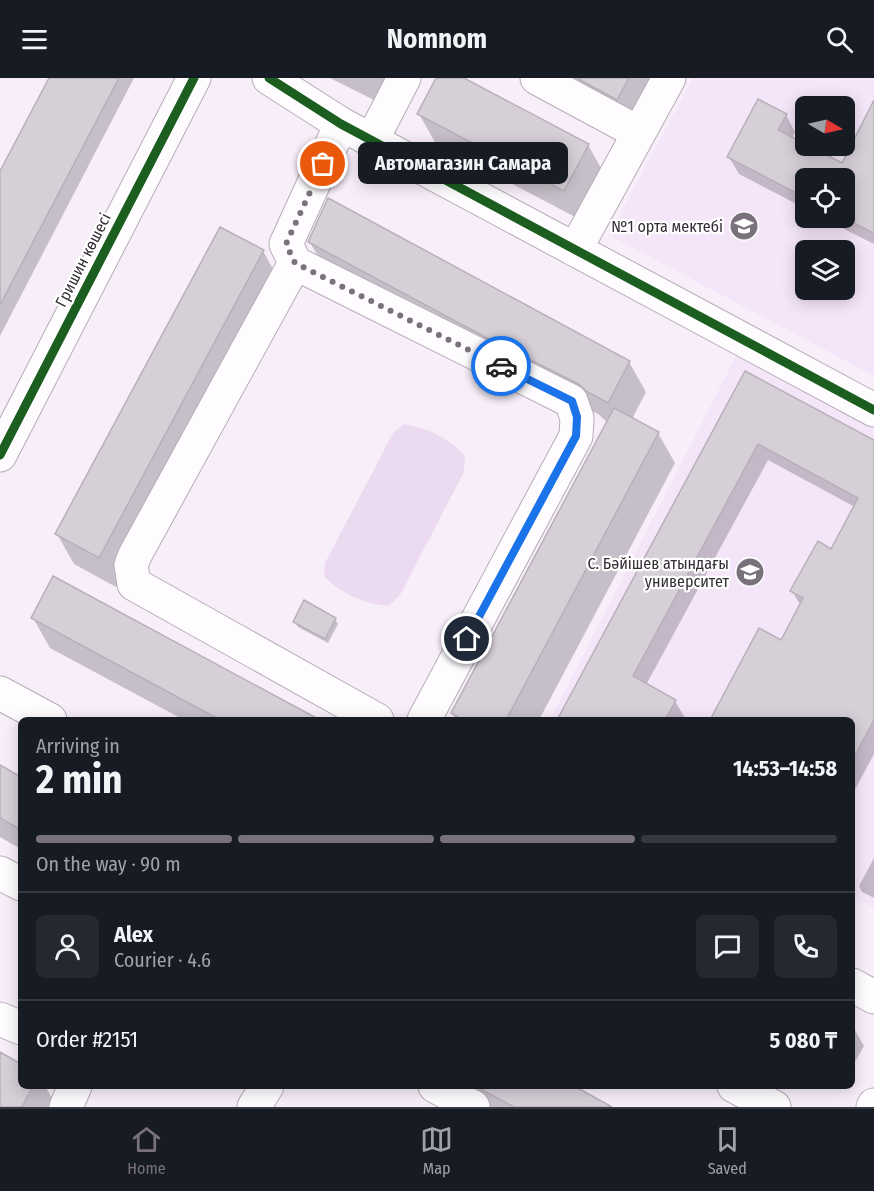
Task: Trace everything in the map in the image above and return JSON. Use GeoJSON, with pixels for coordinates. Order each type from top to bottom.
{"type":"FeatureCollection","features":[{"type":"Feature","properties":{"kind":"street","name":"Гришин көшесі"},"geometry":{"type":"LineString","coordinates":[[0,455],[194,78]]}},
{"type":"Feature","properties":{"kind":"street"},"geometry":{"type":"LineString","coordinates":[[269,78],[341,124],[874,410]]}},
{"type":"Feature","properties":{"kind":"street"},"geometry":{"type":"LineString","coordinates":[[372,140],[404,78]]}},
{"type":"Feature","properties":{"kind":"street"},"geometry":{"type":"LineString","coordinates":[[537,78],[639,133]]}},
{"type":"Feature","properties":{"kind":"street"},"geometry":{"type":"LineString","coordinates":[[575,250],[669,78]]}},
{"type":"Feature","properties":{"kind":"street"},"geometry":{"type":"LineString","coordinates":[[341,124],[286,244],[295,263],[572,401],[577,417],[576,436],[426,717]]}},
{"type":"Feature","properties":{"kind":"street"},"geometry":{"type":"LineString","coordinates":[[295,263],[135,555],[131,566],[134,584],[372,717]]}},
{"type":"Feature","properties":{"kind":"street"},"geometry":{"type":"LineString","coordinates":[[0,693],[44,717]]}},
{"type":"Feature","properties":{"kind":"street"},"geometry":{"type":"LineString","coordinates":[[0,873],[18,882]]}},
{"type":"Feature","properties":{"kind":"street"},"geometry":{"type":"LineString","coordinates":[[855,988],[874,997]]}},
{"type":"Feature","properties":{"kind":"street"},"geometry":{"type":"LineString","coordinates":[[0,1019],[18,1027]]}},
{"type":"Feature","properties":{"kind":"street"},"geometry":{"type":"LineString","coordinates":[[66,1107],[74,1089]]}},
{"type":"Feature","properties":{"kind":"street"},"geometry":{"type":"LineString","coordinates":[[254,1107],[265,1089]]}},
{"type":"Feature","properties":{"kind":"street"},"geometry":{"type":"LineString","coordinates":[[440,1089],[473,1107]]}},
{"type":"Feature","properties":{"kind":"street"},"geometry":{"type":"LineString","coordinates":[[740,1089],[774,1107]]}},
{"type":"Feature","properties":{"kind":"shaded area","name":"№1 орта мектебі"},"geometry":{"type":"Polygon","coordinates":[[[693,78],[874,78],[874,376],[609,235],[693,78]]]}},
{"type":"Feature","properties":{"kind":"shaded area","name":"С. Бәйішев атындағы университет"},"geometry":{"type":"Polygon","coordinates":[[[738,352],[874,425],[874,908],[855,898],[855,717],[552,717],[738,352]]]}},
{"type":"Feature","properties":{"kind":"shaded area"},"geometry":{"type":"Polygon","coordinates":[[[404,424],[429,431],[453,444],[465,456],[464,472],[400,595],[389,606],[354,597],[337,588],[324,576],[325,563],[393,433],[404,424]]]}},
{"type":"Feature","properties":{"kind":"building"},"geometry":{"type":"Polygon","coordinates":[[[49,78],[119,78],[0,305],[0,171],[49,78]]]}},
{"type":"Feature","properties":{"kind":"building"},"geometry":{"type":"Polygon","coordinates":[[[436,78],[464,78],[589,144],[564,191],[417,114],[436,78]]]}},
{"type":"Feature","properties":{"kind":"building"},"geometry":{"type":"Polygon","coordinates":[[[577,78],[629,78],[617,100],[577,78]]]}},
{"type":"Feature","properties":{"kind":"building"},"geometry":{"type":"Polygon","coordinates":[[[758,99],[787,114],[778,130],[795,139],[795,156],[828,156],[842,163],[846,156],[855,156],[855,137],[874,100],[874,233],[855,224],[855,168],[795,168],[795,192],[727,157],[758,99]]]}},
{"type":"Feature","properties":{"kind":"building"},"geometry":{"type":"Polygon","coordinates":[[[328,198],[630,361],[608,403],[586,391],[579,384],[487,338],[308,242],[328,198]]]}},
{"type":"Feature","properties":{"kind":"building"},"geometry":{"type":"Polygon","coordinates":[[[220,227],[264,250],[99,558],[55,534],[220,227]]]}},
{"type":"Feature","properties":{"kind":"building"},"geometry":{"type":"Polygon","coordinates":[[[745,371],[874,440],[874,720],[855,755],[855,717],[712,717],[759,628],[781,640],[803,598],[790,591],[818,541],[831,549],[858,498],[758,444],[633,676],[676,700],[667,717],[559,717],[745,371]]]}},
{"type":"Feature","properties":{"kind":"building"},"geometry":{"type":"Polygon","coordinates":[[[614,408],[659,432],[508,717],[458,717],[451,713],[614,408]]]}},
{"type":"Feature","properties":{"kind":"building"},"geometry":{"type":"Polygon","coordinates":[[[53,576],[314,717],[214,717],[31,618],[53,576]]]}},
{"type":"Feature","properties":{"kind":"building"},"geometry":{"type":"Polygon","coordinates":[[[304,600],[336,618],[325,639],[293,622],[304,600]]]}},
{"type":"Feature","properties":{"kind":"building"},"geometry":{"type":"Polygon","coordinates":[[[0,765],[18,775],[18,828],[0,818],[0,765]]]}},
{"type":"Feature","properties":{"kind":"building"},"geometry":{"type":"Polygon","coordinates":[[[0,1052],[18,1062],[18,1089],[31,1089],[22,1107],[0,1107],[0,1052]]]}},
{"type":"Feature","properties":{"kind":"building"},"geometry":{"type":"Polygon","coordinates":[[[481,1089],[579,1089],[612,1107],[514,1107],[481,1089]]]}},
{"type":"Feature","properties":{"kind":"cycle path"},"geometry":{"type":"LineString","coordinates":[[0,455],[194,78]]}},
{"type":"Feature","properties":{"kind":"cycle path"},"geometry":{"type":"LineString","coordinates":[[269,78],[341,124],[874,410]]}},
{"type":"Feature","properties":{"kind":"way so far"},"geometry":{"type":"LineString","coordinates":[[323,164],[286,244],[295,263],[501,366]]}},
{"type":"Feature","properties":{"kind":"place","name":"Автомагазин Самара"},"geometry":{"type":"Point","coordinates":[323,164]}},
{"type":"Feature","properties":{"kind":"place","name":"№1 орта мектебі"},"geometry":{"type":"Point","coordinates":[744,226]}},
{"type":"Feature","properties":{"kind":"place","name":"С. Бәйішев атындағы университет"},"geometry":{"type":"Point","coordinates":[750,572]}},
{"type":"Feature","properties":{"kind":"route"},"geometry":{"type":"LineString","coordinates":[[467,639],[576,436],[577,417],[572,401],[501,366]]}}]}
